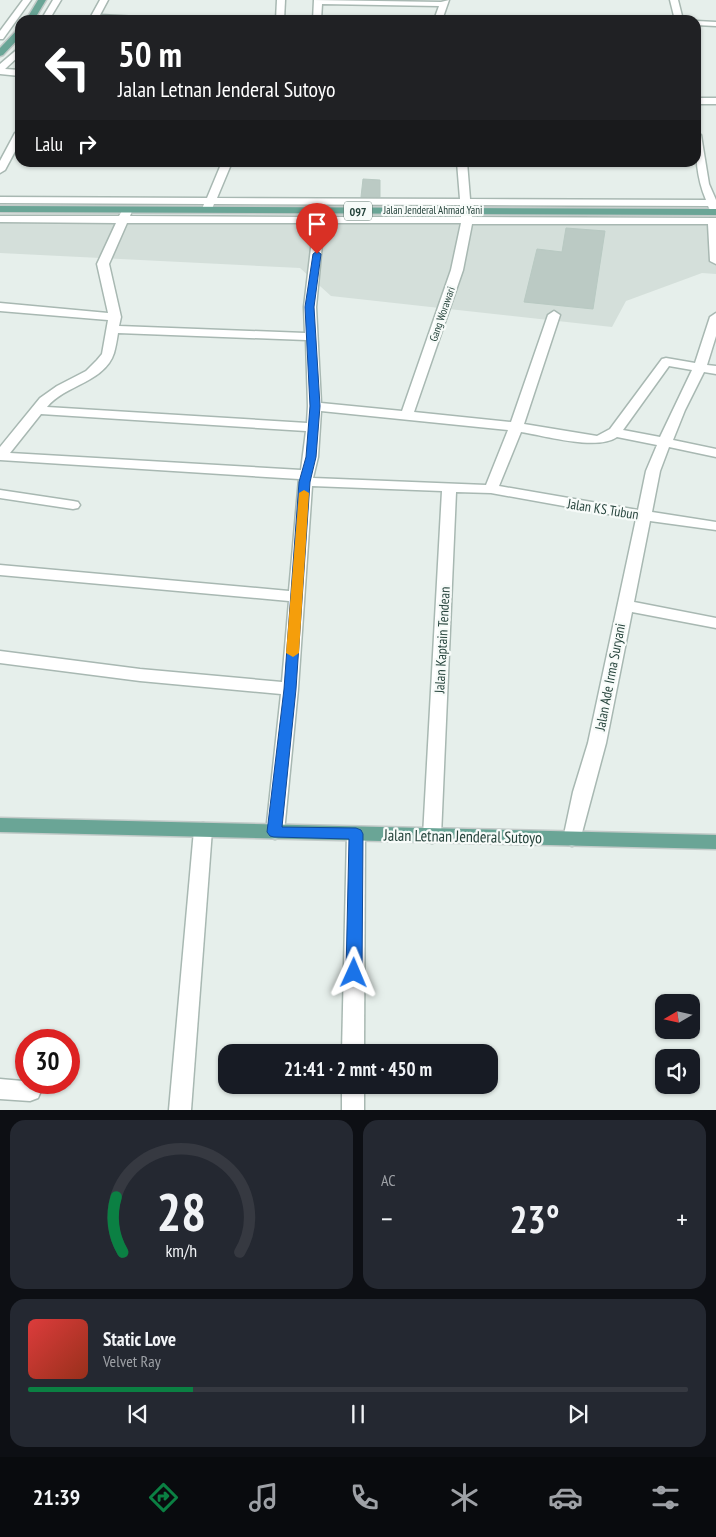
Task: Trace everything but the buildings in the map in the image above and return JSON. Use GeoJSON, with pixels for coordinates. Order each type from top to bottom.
{"type":"FeatureCollection","features":[{"type":"Feature","properties":{"kind":"main road"},"geometry":{"type":"LineString","coordinates":[[33,15],[42,0]]}},
{"type":"Feature","properties":{"kind":"main road"},"geometry":{"type":"LineString","coordinates":[[2,50],[15,37]]}},
{"type":"Feature","properties":{"kind":"main road"},"geometry":{"type":"LineString","coordinates":[[0,209],[126,214],[208,205],[320,211]]}},
{"type":"Feature","properties":{"kind":"main road","name":"Jalan Letnan Jenderal Sutoyo"},"geometry":{"type":"LineString","coordinates":[[0,826],[716,842]]}},
{"type":"Feature","properties":{"kind":"street"},"geometry":{"type":"LineString","coordinates":[[16,15],[27,0]]}},
{"type":"Feature","properties":{"kind":"street"},"geometry":{"type":"LineString","coordinates":[[48,15],[57,0]]}},
{"type":"Feature","properties":{"kind":"street"},"geometry":{"type":"LineString","coordinates":[[96,15],[104,0]]}},
{"type":"Feature","properties":{"kind":"street"},"geometry":{"type":"LineString","coordinates":[[280,15],[281,0]]}},
{"type":"Feature","properties":{"kind":"street"},"geometry":{"type":"LineString","coordinates":[[674,0],[678,15]]}},
{"type":"Feature","properties":{"kind":"street"},"geometry":{"type":"LineString","coordinates":[[710,0],[716,0]]}},
{"type":"Feature","properties":{"kind":"street"},"geometry":{"type":"LineString","coordinates":[[317,15],[318,1],[444,2],[440,15]]}},
{"type":"Feature","properties":{"kind":"street"},"geometry":{"type":"LineString","coordinates":[[0,37],[15,16]]}},
{"type":"Feature","properties":{"kind":"street"},"geometry":{"type":"LineString","coordinates":[[701,23],[716,24]]}},
{"type":"Feature","properties":{"kind":"street"},"geometry":{"type":"LineString","coordinates":[[0,70],[15,55]]}},
{"type":"Feature","properties":{"kind":"street"},"geometry":{"type":"LineString","coordinates":[[0,70],[15,72]]}},
{"type":"Feature","properties":{"kind":"street"},"geometry":{"type":"LineString","coordinates":[[701,101],[716,101]]}},
{"type":"Feature","properties":{"kind":"street"},"geometry":{"type":"LineString","coordinates":[[0,170],[15,144]]}},
{"type":"Feature","properties":{"kind":"street"},"geometry":{"type":"LineString","coordinates":[[0,200],[208,205],[225,167]]}},
{"type":"Feature","properties":{"kind":"street","name":"Gang Worawari"},"geometry":{"type":"LineString","coordinates":[[407,415],[457,270],[466,210],[462,167]]}},
{"type":"Feature","properties":{"kind":"street"},"geometry":{"type":"LineString","coordinates":[[701,167],[704,184],[715,212],[716,261]]}},
{"type":"Feature","properties":{"kind":"street"},"geometry":{"type":"LineString","coordinates":[[320,211],[466,210],[598,215],[715,212]]}},
{"type":"Feature","properties":{"kind":"street"},"geometry":{"type":"LineString","coordinates":[[0,218],[320,211],[715,212]]}},
{"type":"Feature","properties":{"kind":"street"},"geometry":{"type":"LineString","coordinates":[[274,832],[290,689],[306,479],[311,457],[315,406],[310,307],[320,211]]}},
{"type":"Feature","properties":{"kind":"street"},"geometry":{"type":"LineString","coordinates":[[0,456],[45,400],[90,374],[102,363],[111,345],[114,323],[103,264],[126,214]]}},
{"type":"Feature","properties":{"kind":"street"},"geometry":{"type":"LineString","coordinates":[[0,307],[114,323],[311,337]]}},
{"type":"Feature","properties":{"kind":"street"},"geometry":{"type":"LineString","coordinates":[[0,456],[306,479],[491,489],[516,427],[554,315]]}},
{"type":"Feature","properties":{"kind":"street","name":"Jalan Ade Irma Suryani"},"geometry":{"type":"LineString","coordinates":[[572,839],[582,792],[597,743],[653,471],[664,442],[700,367],[716,317]]}},
{"type":"Feature","properties":{"kind":"street"},"geometry":{"type":"LineString","coordinates":[[315,406],[516,427],[597,440],[608,438],[615,432],[666,362],[716,370]]}},
{"type":"Feature","properties":{"kind":"street"},"geometry":{"type":"LineString","coordinates":[[37,410],[312,428]]}},
{"type":"Feature","properties":{"kind":"street"},"geometry":{"type":"LineString","coordinates":[[615,432],[716,453]]}},
{"type":"Feature","properties":{"kind":"street","name":"Jalan Kaptain Tendean"},"geometry":{"type":"LineString","coordinates":[[432,836],[449,486]]}},
{"type":"Feature","properties":{"kind":"street","name":"Jalan KS Tubun"},"geometry":{"type":"LineString","coordinates":[[491,489],[716,526]]}},
{"type":"Feature","properties":{"kind":"street"},"geometry":{"type":"LineString","coordinates":[[0,494],[73,504]]}},
{"type":"Feature","properties":{"kind":"street"},"geometry":{"type":"LineString","coordinates":[[0,570],[296,597]]}},
{"type":"Feature","properties":{"kind":"street"},"geometry":{"type":"LineString","coordinates":[[625,605],[716,622]]}},
{"type":"Feature","properties":{"kind":"street"},"geometry":{"type":"LineString","coordinates":[[0,657],[140,675],[290,689]]}},
{"type":"Feature","properties":{"kind":"street"},"geometry":{"type":"LineString","coordinates":[[180,1110],[203,830]]}},
{"type":"Feature","properties":{"kind":"street"},"geometry":{"type":"LineString","coordinates":[[353,1044],[356,834]]}},
{"type":"Feature","properties":{"kind":"street"},"geometry":{"type":"LineString","coordinates":[[0,1089],[15,1090]]}},
{"type":"Feature","properties":{"kind":"street"},"geometry":{"type":"LineString","coordinates":[[353,1094],[353,1110]]}},
{"type":"Feature","properties":{"kind":"shaded area"},"geometry":{"type":"Polygon","coordinates":[[[0,220],[716,224],[716,274],[702,273],[626,301],[612,327],[331,296],[300,268],[0,253],[0,220]]]}},
{"type":"Feature","properties":{"kind":"slow traffic"},"geometry":{"type":"LineString","coordinates":[[293,653],[304,493]]}},
{"type":"Feature","properties":{"kind":"route"},"geometry":{"type":"LineString","coordinates":[[317,254],[310,307],[315,406],[311,457],[305,482],[290,689],[274,832],[356,834],[354,973]]}}]}
